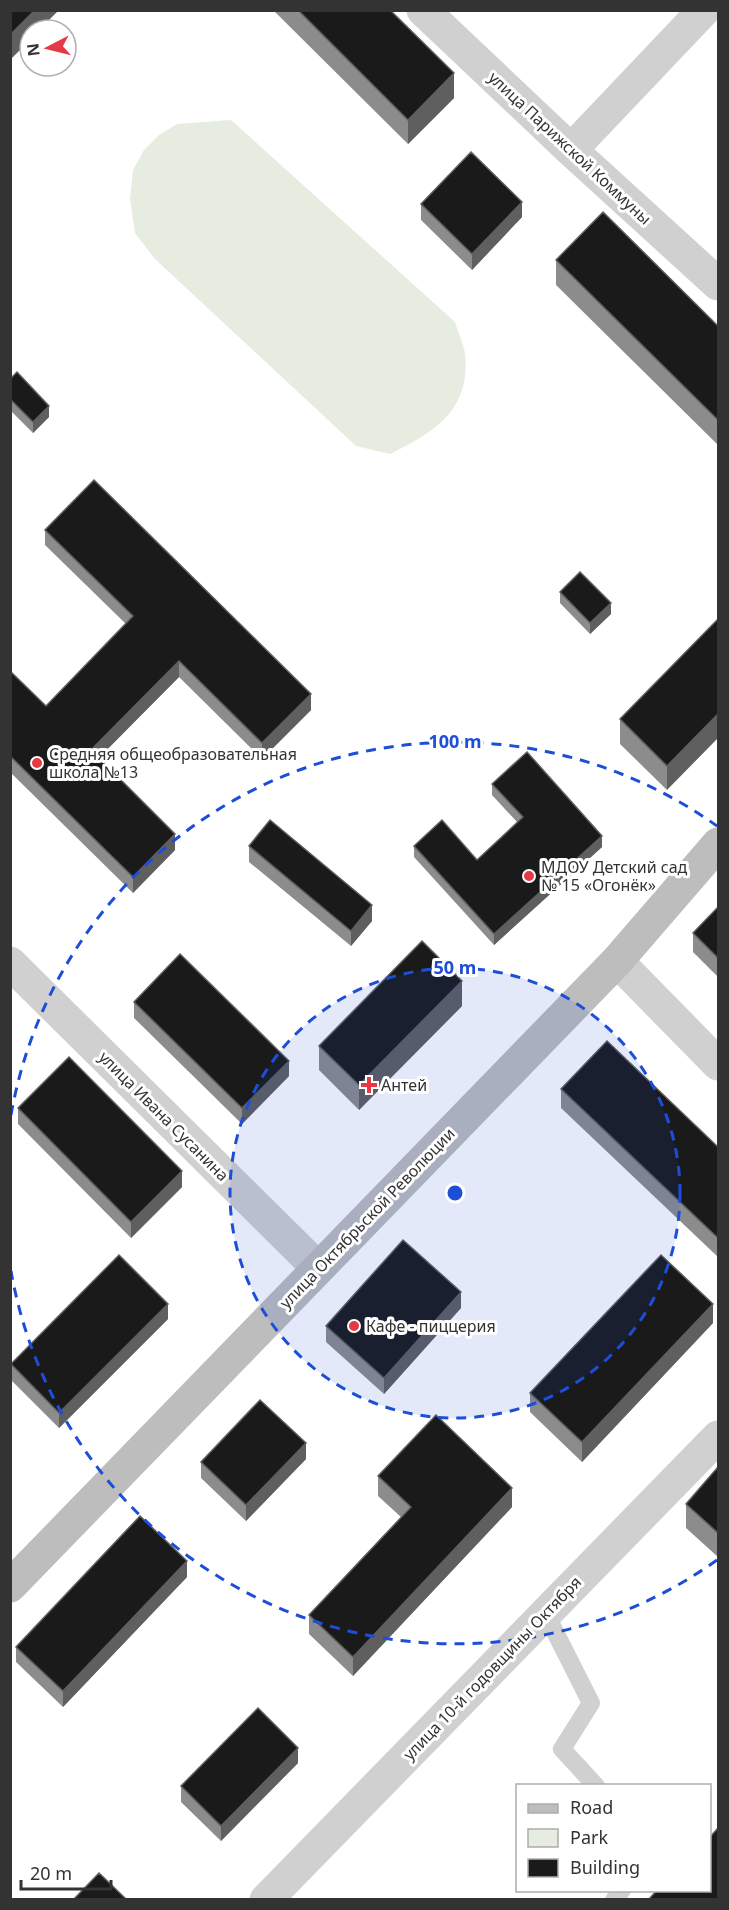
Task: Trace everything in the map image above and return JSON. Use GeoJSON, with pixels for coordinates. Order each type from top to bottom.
{"type":"FeatureCollection","features":[{"type":"Feature","properties":{"kind":"street","name":"улица Парижской Коммуны"},"geometry":{"type":"LineString","coordinates":[[423,10],[571,150],[718,284]]}},
{"type":"Feature","properties":{"kind":"street"},"geometry":{"type":"LineString","coordinates":[[571,150],[704,10]]}},
{"type":"Feature","properties":{"kind":"street","name":"улица Октябрьской Революции"},"geometry":{"type":"LineString","coordinates":[[10,1586],[617,961],[718,844]]}},
{"type":"Feature","properties":{"kind":"street"},"geometry":{"type":"LineString","coordinates":[[617,961],[718,1064]]}},
{"type":"Feature","properties":{"kind":"street","name":"улица Ивана Сусанина"},"geometry":{"type":"LineString","coordinates":[[10,963],[318,1268]]}},
{"type":"Feature","properties":{"kind":"street","name":"улица 10-й годовщины Октября"},"geometry":{"type":"LineString","coordinates":[[266,1899],[718,1437]]}},
{"type":"Feature","properties":{"kind":"lane"},"geometry":{"type":"LineString","coordinates":[[546,1614],[591,1703],[562,1749],[595,1784]]}},
{"type":"Feature","properties":{"kind":"green space"},"geometry":{"type":"Polygon","coordinates":[[[231,120],[455,322],[465,353],[462,390],[447,417],[422,437],[390,454],[356,446],[155,259],[135,233],[130,199],[133,170],[144,150],[159,135],[177,124],[231,120]]]}},
{"type":"Feature","properties":{"kind":"building"},"geometry":{"type":"Polygon","coordinates":[[[10,10],[35,10],[27,18],[18,18],[18,27],[10,35],[10,10]]]}},
{"type":"Feature","properties":{"kind":"building"},"geometry":{"type":"Polygon","coordinates":[[[298,10],[390,10],[454,73],[408,120],[298,10]]]}},
{"type":"Feature","properties":{"kind":"building"},"geometry":{"type":"Polygon","coordinates":[[[471,152],[522,202],[472,254],[421,204],[471,152]]]}},
{"type":"Feature","properties":{"kind":"building"},"geometry":{"type":"Polygon","coordinates":[[[603,212],[718,326],[718,420],[556,260],[603,212]]]}},
{"type":"Feature","properties":{"kind":"building"},"geometry":{"type":"Polygon","coordinates":[[[17,372],[49,406],[33,422],[10,399],[10,379],[17,372]]]}},
{"type":"Feature","properties":{"kind":"building"},"geometry":{"type":"Polygon","coordinates":[[[94,480],[311,694],[262,743],[179,661],[91,750],[175,834],[133,877],[10,756],[10,671],[46,706],[133,616],[45,530],[94,480]]]}},
{"type":"Feature","properties":{"kind":"building"},"geometry":{"type":"Polygon","coordinates":[[[580,572],[611,603],[590,623],[560,592],[580,572]]]}},
{"type":"Feature","properties":{"kind":"building"},"geometry":{"type":"Polygon","coordinates":[[[718,619],[718,714],[667,766],[620,719],[718,619]]]}},
{"type":"Feature","properties":{"kind":"building"},"geometry":{"type":"Polygon","coordinates":[[[527,752],[602,836],[494,934],[414,846],[442,820],[477,860],[523,817],[492,784],[527,752]]]}},
{"type":"Feature","properties":{"kind":"building"},"geometry":{"type":"Polygon","coordinates":[[[270,820],[372,905],[351,931],[249,846],[270,820]]]}},
{"type":"Feature","properties":{"kind":"building"},"geometry":{"type":"Polygon","coordinates":[[[718,907],[718,958],[693,933],[718,907]]]}},
{"type":"Feature","properties":{"kind":"building"},"geometry":{"type":"Polygon","coordinates":[[[422,941],[462,981],[359,1085],[319,1046],[422,941]]]}},
{"type":"Feature","properties":{"kind":"building"},"geometry":{"type":"Polygon","coordinates":[[[180,954],[289,1061],[242,1108],[134,1002],[180,954]]]}},
{"type":"Feature","properties":{"kind":"building"},"geometry":{"type":"Polygon","coordinates":[[[607,1041],[718,1147],[718,1238],[561,1089],[607,1041]]]}},
{"type":"Feature","properties":{"kind":"building"},"geometry":{"type":"Polygon","coordinates":[[[69,1057],[182,1171],[131,1222],[18,1108],[69,1057]]]}},
{"type":"Feature","properties":{"kind":"building"},"geometry":{"type":"Polygon","coordinates":[[[403,1240],[461,1292],[384,1378],[326,1326],[403,1240]]]}},
{"type":"Feature","properties":{"kind":"building"},"geometry":{"type":"Polygon","coordinates":[[[119,1255],[168,1304],[59,1413],[11,1364],[119,1255]]]}},
{"type":"Feature","properties":{"kind":"building"},"geometry":{"type":"Polygon","coordinates":[[[661,1255],[713,1304],[582,1442],[530,1393],[661,1255]]]}},
{"type":"Feature","properties":{"kind":"building"},"geometry":{"type":"Polygon","coordinates":[[[260,1400],[306,1443],[246,1505],[201,1462],[260,1400]]]}},
{"type":"Feature","properties":{"kind":"building"},"geometry":{"type":"Polygon","coordinates":[[[436,1415],[512,1488],[353,1657],[309,1615],[411,1507],[378,1476],[436,1415]]]}},
{"type":"Feature","properties":{"kind":"building"},"geometry":{"type":"Polygon","coordinates":[[[718,1467],[718,1533],[686,1504],[718,1467]]]}},
{"type":"Feature","properties":{"kind":"building"},"geometry":{"type":"Polygon","coordinates":[[[140,1516],[187,1561],[63,1691],[16,1647],[140,1516]]]}},
{"type":"Feature","properties":{"kind":"building"},"geometry":{"type":"Polygon","coordinates":[[[258,1708],[298,1748],[221,1826],[181,1786],[258,1708]]]}},
{"type":"Feature","properties":{"kind":"building"},"geometry":{"type":"Polygon","coordinates":[[[718,1828],[718,1899],[650,1898],[655,1892],[711,1892],[711,1836],[718,1828]]]}},
{"type":"Feature","properties":{"kind":"building"},"geometry":{"type":"Polygon","coordinates":[[[99,1873],[126,1899],[74,1899],[99,1873]]]}},
{"type":"Feature","properties":{"kind":"place","name":"Средняя общеобразовательная школа №13"},"geometry":{"type":"Point","coordinates":[37,763]}},
{"type":"Feature","properties":{"kind":"place","name":"МДОУ Детский сад № 15 «Огонёк»"},"geometry":{"type":"Point","coordinates":[529,876]}},
{"type":"Feature","properties":{"kind":"place","name":"Антей"},"geometry":{"type":"Point","coordinates":[369,1085]}},
{"type":"Feature","properties":{"kind":"place","name":"Кафе - пиццерия"},"geometry":{"type":"Point","coordinates":[354,1326]}}]}
